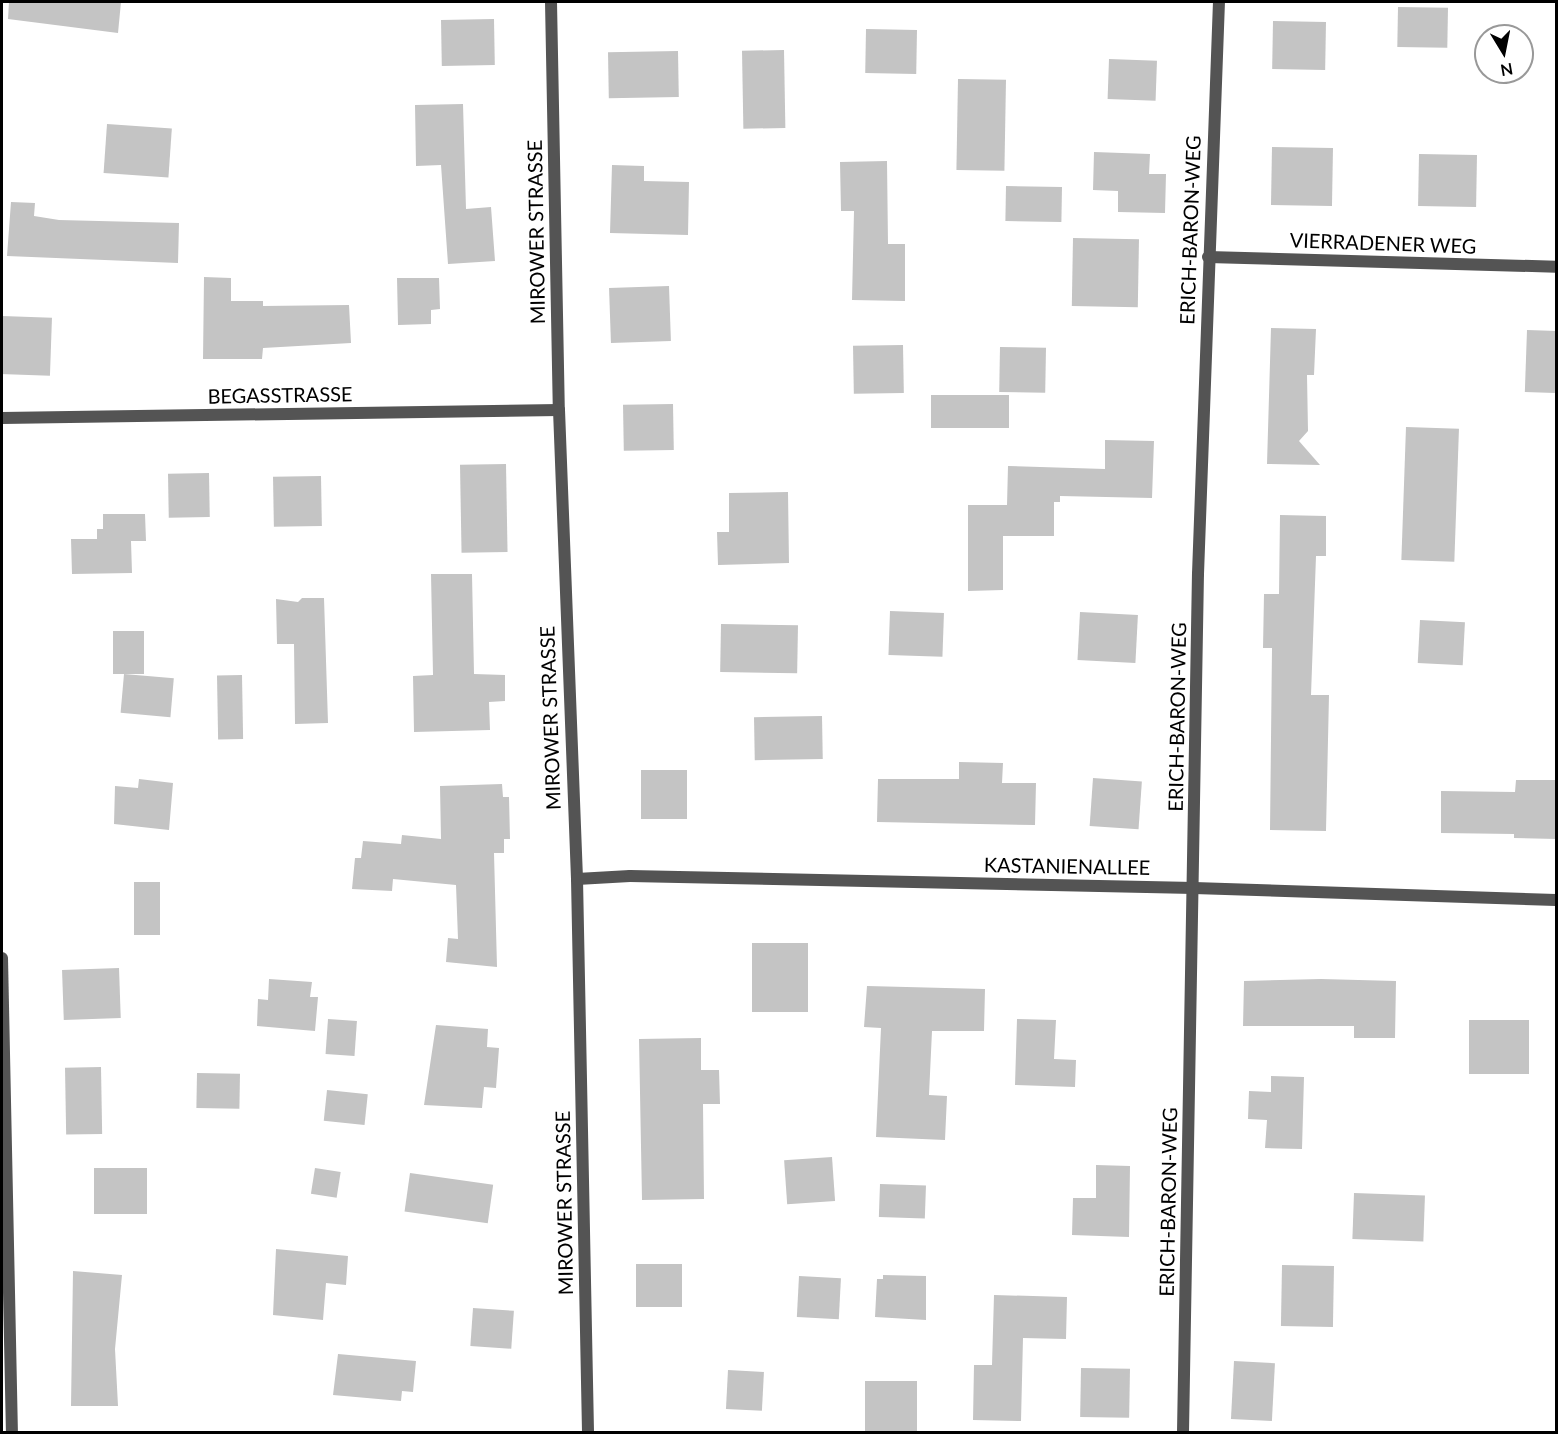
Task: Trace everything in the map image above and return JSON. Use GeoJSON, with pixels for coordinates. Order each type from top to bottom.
{"type":"FeatureCollection","features":[{"type":"Feature","properties":{"kind":"street","name":"MIROWER STRASSE"},"geometry":{"type":"LineString","coordinates":[[551,2],[559,411],[577,879],[588,1432]]}},
{"type":"Feature","properties":{"kind":"street","name":"ERICH-BARON-WEG"},"geometry":{"type":"LineString","coordinates":[[1183,1432],[1208,257],[1219,2]]}},
{"type":"Feature","properties":{"kind":"street","name":"VIERRADENER WEG"},"geometry":{"type":"LineString","coordinates":[[1208,257],[1557,267]]}},
{"type":"Feature","properties":{"kind":"street","name":"BEGASSTRASSE"},"geometry":{"type":"LineString","coordinates":[[2,418],[559,411]]}},
{"type":"Feature","properties":{"kind":"street","name":"KASTANIENALLEE"},"geometry":{"type":"LineString","coordinates":[[577,879],[642,876],[1194,888],[1557,900]]}},
{"type":"Feature","properties":{"kind":"street"},"geometry":{"type":"LineString","coordinates":[[2,958],[12,1432]]}},
{"type":"Feature","properties":{"kind":"building"},"geometry":{"type":"Polygon","coordinates":[[[9,2],[121,2],[118,33],[8,19],[9,2]]]}},
{"type":"Feature","properties":{"kind":"building"},"geometry":{"type":"Polygon","coordinates":[[[1398,7],[1448,8],[1447,48],[1397,47],[1398,7]]]}},
{"type":"Feature","properties":{"kind":"building"},"geometry":{"type":"Polygon","coordinates":[[[494,19],[495,65],[442,66],[441,20],[494,19]]]}},
{"type":"Feature","properties":{"kind":"building"},"geometry":{"type":"Polygon","coordinates":[[[1273,21],[1326,22],[1325,70],[1272,69],[1273,21]]]}},
{"type":"Feature","properties":{"kind":"building"},"geometry":{"type":"Polygon","coordinates":[[[866,29],[917,30],[916,74],[865,73],[866,29]]]}},
{"type":"Feature","properties":{"kind":"building"},"geometry":{"type":"Polygon","coordinates":[[[784,50],[785,128],[743,129],[742,51],[784,50]]]}},
{"type":"Feature","properties":{"kind":"building"},"geometry":{"type":"Polygon","coordinates":[[[678,51],[679,97],[609,98],[608,52],[678,51]]]}},
{"type":"Feature","properties":{"kind":"building"},"geometry":{"type":"Polygon","coordinates":[[[1109,59],[1157,61],[1156,101],[1108,99],[1109,59]]]}},
{"type":"Feature","properties":{"kind":"building"},"geometry":{"type":"Polygon","coordinates":[[[958,79],[1006,80],[1004,171],[956,170],[958,79]]]}},
{"type":"Feature","properties":{"kind":"building"},"geometry":{"type":"Polygon","coordinates":[[[463,104],[466,209],[491,207],[495,261],[448,264],[441,165],[416,166],[415,105],[463,104]]]}},
{"type":"Feature","properties":{"kind":"building"},"geometry":{"type":"Polygon","coordinates":[[[107,124],[172,129],[168,177],[104,173],[107,124]]]}},
{"type":"Feature","properties":{"kind":"building"},"geometry":{"type":"Polygon","coordinates":[[[1272,147],[1333,148],[1332,206],[1271,205],[1272,147]]]}},
{"type":"Feature","properties":{"kind":"building"},"geometry":{"type":"Polygon","coordinates":[[[1094,152],[1150,154],[1149,174],[1166,174],[1165,213],[1118,212],[1118,191],[1093,190],[1094,152]]]}},
{"type":"Feature","properties":{"kind":"building"},"geometry":{"type":"Polygon","coordinates":[[[1419,154],[1477,155],[1476,207],[1418,206],[1419,154]]]}},
{"type":"Feature","properties":{"kind":"building"},"geometry":{"type":"Polygon","coordinates":[[[887,161],[888,244],[905,244],[905,301],[852,300],[854,211],[841,211],[840,162],[887,161]]]}},
{"type":"Feature","properties":{"kind":"building"},"geometry":{"type":"Polygon","coordinates":[[[612,165],[644,166],[644,181],[689,182],[688,235],[610,233],[612,165]]]}},
{"type":"Feature","properties":{"kind":"building"},"geometry":{"type":"Polygon","coordinates":[[[1006,186],[1062,187],[1061,222],[1005,221],[1006,186]]]}},
{"type":"Feature","properties":{"kind":"building"},"geometry":{"type":"Polygon","coordinates":[[[11,202],[35,203],[34,216],[59,220],[179,223],[178,263],[7,256],[11,202]]]}},
{"type":"Feature","properties":{"kind":"building"},"geometry":{"type":"Polygon","coordinates":[[[1073,238],[1139,239],[1138,307],[1072,306],[1073,238]]]}},
{"type":"Feature","properties":{"kind":"building"},"geometry":{"type":"Polygon","coordinates":[[[204,277],[231,278],[231,301],[263,301],[263,306],[349,305],[351,343],[263,348],[262,359],[203,359],[204,277]]]}},
{"type":"Feature","properties":{"kind":"building"},"geometry":{"type":"Polygon","coordinates":[[[397,278],[439,278],[440,309],[431,310],[431,324],[398,325],[397,278]]]}},
{"type":"Feature","properties":{"kind":"building"},"geometry":{"type":"Polygon","coordinates":[[[669,286],[671,341],[611,343],[609,288],[669,286]]]}},
{"type":"Feature","properties":{"kind":"building"},"geometry":{"type":"Polygon","coordinates":[[[2,316],[52,318],[50,376],[2,374],[2,316]]]}},
{"type":"Feature","properties":{"kind":"building"},"geometry":{"type":"Polygon","coordinates":[[[1271,328],[1316,329],[1314,375],[1307,375],[1308,431],[1299,441],[1320,465],[1267,464],[1271,328]]]}},
{"type":"Feature","properties":{"kind":"building"},"geometry":{"type":"Polygon","coordinates":[[[1527,330],[1556,331],[1555,393],[1525,392],[1527,330]]]}},
{"type":"Feature","properties":{"kind":"building"},"geometry":{"type":"Polygon","coordinates":[[[903,345],[904,393],[854,394],[853,346],[903,345]]]}},
{"type":"Feature","properties":{"kind":"building"},"geometry":{"type":"Polygon","coordinates":[[[1000,347],[1046,348],[1045,393],[999,392],[1000,347]]]}},
{"type":"Feature","properties":{"kind":"building"},"geometry":{"type":"Polygon","coordinates":[[[931,395],[1009,395],[1009,428],[931,428],[931,395]]]}},
{"type":"Feature","properties":{"kind":"building"},"geometry":{"type":"Polygon","coordinates":[[[673,404],[674,450],[624,451],[623,405],[673,404]]]}},
{"type":"Feature","properties":{"kind":"building"},"geometry":{"type":"Polygon","coordinates":[[[1406,427],[1459,429],[1454,562],[1401,560],[1406,427]]]}},
{"type":"Feature","properties":{"kind":"building"},"geometry":{"type":"Polygon","coordinates":[[[1105,440],[1154,441],[1152,498],[1060,496],[1060,502],[1054,502],[1054,536],[1003,536],[1003,590],[968,591],[968,505],[1007,505],[1008,466],[1105,469],[1105,440]]]}},
{"type":"Feature","properties":{"kind":"building"},"geometry":{"type":"Polygon","coordinates":[[[506,464],[508,552],[462,553],[460,465],[506,464]]]}},
{"type":"Feature","properties":{"kind":"building"},"geometry":{"type":"Polygon","coordinates":[[[209,473],[210,517],[169,518],[168,474],[209,473]]]}},
{"type":"Feature","properties":{"kind":"building"},"geometry":{"type":"Polygon","coordinates":[[[321,476],[322,526],[274,527],[273,477],[321,476]]]}},
{"type":"Feature","properties":{"kind":"building"},"geometry":{"type":"Polygon","coordinates":[[[788,492],[789,563],[718,565],[717,532],[729,532],[729,493],[788,492]]]}},
{"type":"Feature","properties":{"kind":"building"},"geometry":{"type":"Polygon","coordinates":[[[103,514],[145,514],[146,541],[131,541],[132,573],[72,574],[71,539],[97,539],[97,529],[103,529],[103,514]]]}},
{"type":"Feature","properties":{"kind":"building"},"geometry":{"type":"Polygon","coordinates":[[[1280,515],[1326,516],[1326,556],[1316,556],[1311,695],[1329,695],[1326,831],[1270,830],[1272,648],[1263,648],[1264,594],[1279,594],[1280,515]]]}},
{"type":"Feature","properties":{"kind":"building"},"geometry":{"type":"Polygon","coordinates":[[[431,574],[472,574],[474,674],[505,675],[505,701],[489,702],[490,730],[414,732],[413,676],[433,675],[431,574]]]}},
{"type":"Feature","properties":{"kind":"building"},"geometry":{"type":"Polygon","coordinates":[[[302,598],[324,598],[328,723],[295,724],[294,644],[277,644],[276,599],[298,602],[302,598]]]}},
{"type":"Feature","properties":{"kind":"building"},"geometry":{"type":"Polygon","coordinates":[[[890,611],[944,613],[942,657],[888,655],[890,611]]]}},
{"type":"Feature","properties":{"kind":"building"},"geometry":{"type":"Polygon","coordinates":[[[1080,612],[1138,615],[1135,663],[1077,660],[1080,612]]]}},
{"type":"Feature","properties":{"kind":"building"},"geometry":{"type":"Polygon","coordinates":[[[1420,620],[1465,622],[1463,665],[1418,663],[1420,620]]]}},
{"type":"Feature","properties":{"kind":"building"},"geometry":{"type":"Polygon","coordinates":[[[721,624],[798,625],[797,673],[720,672],[721,624]]]}},
{"type":"Feature","properties":{"kind":"building"},"geometry":{"type":"Polygon","coordinates":[[[113,631],[144,631],[144,674],[113,674],[113,631]]]}},
{"type":"Feature","properties":{"kind":"building"},"geometry":{"type":"Polygon","coordinates":[[[124,674],[174,678],[170,717],[121,713],[124,674]]]}},
{"type":"Feature","properties":{"kind":"building"},"geometry":{"type":"Polygon","coordinates":[[[217,675],[242,675],[243,739],[218,739],[217,675]]]}},
{"type":"Feature","properties":{"kind":"building"},"geometry":{"type":"Polygon","coordinates":[[[822,716],[823,759],[755,760],[754,717],[822,716]]]}},
{"type":"Feature","properties":{"kind":"building"},"geometry":{"type":"Polygon","coordinates":[[[959,762],[1003,763],[1002,783],[1036,783],[1035,825],[877,822],[878,779],[959,779],[959,762]]]}},
{"type":"Feature","properties":{"kind":"building"},"geometry":{"type":"Polygon","coordinates":[[[641,770],[687,770],[687,819],[641,819],[641,770]]]}},
{"type":"Feature","properties":{"kind":"building"},"geometry":{"type":"Polygon","coordinates":[[[1093,778],[1142,781],[1139,829],[1090,826],[1093,778]]]}},
{"type":"Feature","properties":{"kind":"building"},"geometry":{"type":"Polygon","coordinates":[[[139,779],[173,783],[169,830],[114,824],[115,786],[138,788],[139,779]]]}},
{"type":"Feature","properties":{"kind":"building"},"geometry":{"type":"Polygon","coordinates":[[[1516,780],[1557,780],[1557,839],[1514,838],[1514,834],[1441,833],[1441,791],[1515,792],[1516,780]]]}},
{"type":"Feature","properties":{"kind":"building"},"geometry":{"type":"Polygon","coordinates":[[[502,784],[503,797],[509,797],[510,839],[504,839],[504,853],[494,853],[497,967],[446,962],[448,938],[458,939],[456,885],[393,879],[392,891],[352,889],[355,858],[361,858],[363,841],[401,844],[402,835],[441,839],[440,786],[502,784]]]}},
{"type":"Feature","properties":{"kind":"building"},"geometry":{"type":"Polygon","coordinates":[[[134,882],[160,882],[160,935],[134,935],[134,882]]]}},
{"type":"Feature","properties":{"kind":"building"},"geometry":{"type":"Polygon","coordinates":[[[752,943],[808,943],[808,1012],[752,1012],[752,943]]]}},
{"type":"Feature","properties":{"kind":"building"},"geometry":{"type":"Polygon","coordinates":[[[119,968],[121,1018],[64,1020],[62,970],[119,968]]]}},
{"type":"Feature","properties":{"kind":"building"},"geometry":{"type":"Polygon","coordinates":[[[269,979],[312,982],[310,997],[318,997],[315,1031],[257,1026],[258,999],[268,1000],[269,979]]]}},
{"type":"Feature","properties":{"kind":"building"},"geometry":{"type":"Polygon","coordinates":[[[1321,979],[1396,981],[1395,1038],[1354,1038],[1354,1026],[1243,1026],[1244,981],[1321,979]]]}},
{"type":"Feature","properties":{"kind":"building"},"geometry":{"type":"Polygon","coordinates":[[[867,986],[985,989],[984,1031],[932,1031],[929,1095],[947,1096],[945,1140],[876,1137],[881,1028],[864,1027],[867,986]]]}},
{"type":"Feature","properties":{"kind":"building"},"geometry":{"type":"Polygon","coordinates":[[[328,1019],[357,1021],[354,1056],[326,1054],[328,1019]]]}},
{"type":"Feature","properties":{"kind":"building"},"geometry":{"type":"Polygon","coordinates":[[[1017,1019],[1056,1020],[1054,1059],[1076,1060],[1075,1087],[1015,1085],[1017,1019]]]}},
{"type":"Feature","properties":{"kind":"building"},"geometry":{"type":"Polygon","coordinates":[[[1469,1020],[1529,1020],[1529,1074],[1469,1074],[1469,1020]]]}},
{"type":"Feature","properties":{"kind":"building"},"geometry":{"type":"Polygon","coordinates":[[[436,1025],[488,1029],[487,1047],[499,1048],[496,1088],[484,1087],[482,1108],[424,1105],[436,1025]]]}},
{"type":"Feature","properties":{"kind":"building"},"geometry":{"type":"Polygon","coordinates":[[[701,1038],[701,1070],[719,1070],[720,1104],[703,1104],[704,1199],[642,1200],[639,1039],[701,1038]]]}},
{"type":"Feature","properties":{"kind":"building"},"geometry":{"type":"Polygon","coordinates":[[[101,1067],[102,1134],[66,1135],[65,1068],[101,1067]]]}},
{"type":"Feature","properties":{"kind":"building"},"geometry":{"type":"Polygon","coordinates":[[[197,1073],[240,1074],[239,1109],[196,1108],[197,1073]]]}},
{"type":"Feature","properties":{"kind":"building"},"geometry":{"type":"Polygon","coordinates":[[[1271,1076],[1304,1077],[1302,1149],[1265,1148],[1267,1120],[1248,1119],[1249,1091],[1271,1092],[1271,1076]]]}},
{"type":"Feature","properties":{"kind":"building"},"geometry":{"type":"Polygon","coordinates":[[[327,1090],[368,1094],[365,1125],[324,1121],[327,1090]]]}},
{"type":"Feature","properties":{"kind":"building"},"geometry":{"type":"Polygon","coordinates":[[[832,1157],[835,1201],[787,1204],[784,1160],[832,1157]]]}},
{"type":"Feature","properties":{"kind":"building"},"geometry":{"type":"Polygon","coordinates":[[[1096,1165],[1130,1166],[1129,1237],[1072,1235],[1073,1198],[1096,1198],[1096,1165]]]}},
{"type":"Feature","properties":{"kind":"building"},"geometry":{"type":"Polygon","coordinates":[[[94,1168],[147,1168],[147,1214],[94,1214],[94,1168]]]}},
{"type":"Feature","properties":{"kind":"building"},"geometry":{"type":"Polygon","coordinates":[[[315,1168],[341,1172],[337,1198],[311,1194],[315,1168]]]}},
{"type":"Feature","properties":{"kind":"building"},"geometry":{"type":"Polygon","coordinates":[[[410,1173],[493,1185],[488,1223],[405,1212],[410,1173]]]}},
{"type":"Feature","properties":{"kind":"building"},"geometry":{"type":"Polygon","coordinates":[[[880,1184],[926,1186],[925,1219],[879,1217],[880,1184]]]}},
{"type":"Feature","properties":{"kind":"building"},"geometry":{"type":"Polygon","coordinates":[[[1354,1193],[1425,1195],[1423,1241],[1352,1239],[1354,1193]]]}},
{"type":"Feature","properties":{"kind":"building"},"geometry":{"type":"Polygon","coordinates":[[[276,1249],[348,1256],[346,1285],[326,1283],[323,1320],[273,1315],[276,1249]]]}},
{"type":"Feature","properties":{"kind":"building"},"geometry":{"type":"Polygon","coordinates":[[[636,1264],[682,1264],[682,1307],[636,1307],[636,1264]]]}},
{"type":"Feature","properties":{"kind":"building"},"geometry":{"type":"Polygon","coordinates":[[[1282,1265],[1334,1266],[1333,1327],[1281,1326],[1282,1265]]]}},
{"type":"Feature","properties":{"kind":"building"},"geometry":{"type":"Polygon","coordinates":[[[73,1271],[122,1275],[115,1349],[118,1406],[71,1406],[73,1271]]]}},
{"type":"Feature","properties":{"kind":"building"},"geometry":{"type":"Polygon","coordinates":[[[883,1275],[926,1276],[926,1320],[875,1317],[877,1279],[883,1279],[883,1275]]]}},
{"type":"Feature","properties":{"kind":"building"},"geometry":{"type":"Polygon","coordinates":[[[799,1276],[841,1278],[839,1319],[797,1317],[799,1276]]]}},
{"type":"Feature","properties":{"kind":"building"},"geometry":{"type":"Polygon","coordinates":[[[994,1295],[1067,1297],[1066,1339],[1023,1338],[1021,1421],[973,1420],[974,1365],[992,1365],[994,1295]]]}},
{"type":"Feature","properties":{"kind":"building"},"geometry":{"type":"Polygon","coordinates":[[[473,1308],[514,1311],[511,1349],[470,1346],[473,1308]]]}},
{"type":"Feature","properties":{"kind":"building"},"geometry":{"type":"Polygon","coordinates":[[[338,1354],[416,1361],[413,1392],[402,1391],[401,1401],[333,1395],[338,1354]]]}},
{"type":"Feature","properties":{"kind":"building"},"geometry":{"type":"Polygon","coordinates":[[[1234,1361],[1275,1363],[1272,1421],[1231,1419],[1234,1361]]]}},
{"type":"Feature","properties":{"kind":"building"},"geometry":{"type":"Polygon","coordinates":[[[1081,1368],[1130,1369],[1129,1418],[1080,1417],[1081,1368]]]}},
{"type":"Feature","properties":{"kind":"building"},"geometry":{"type":"Polygon","coordinates":[[[728,1370],[764,1372],[762,1411],[726,1409],[728,1370]]]}},
{"type":"Feature","properties":{"kind":"building"},"geometry":{"type":"Polygon","coordinates":[[[865,1381],[917,1381],[917,1432],[865,1432],[865,1381]]]}}]}
